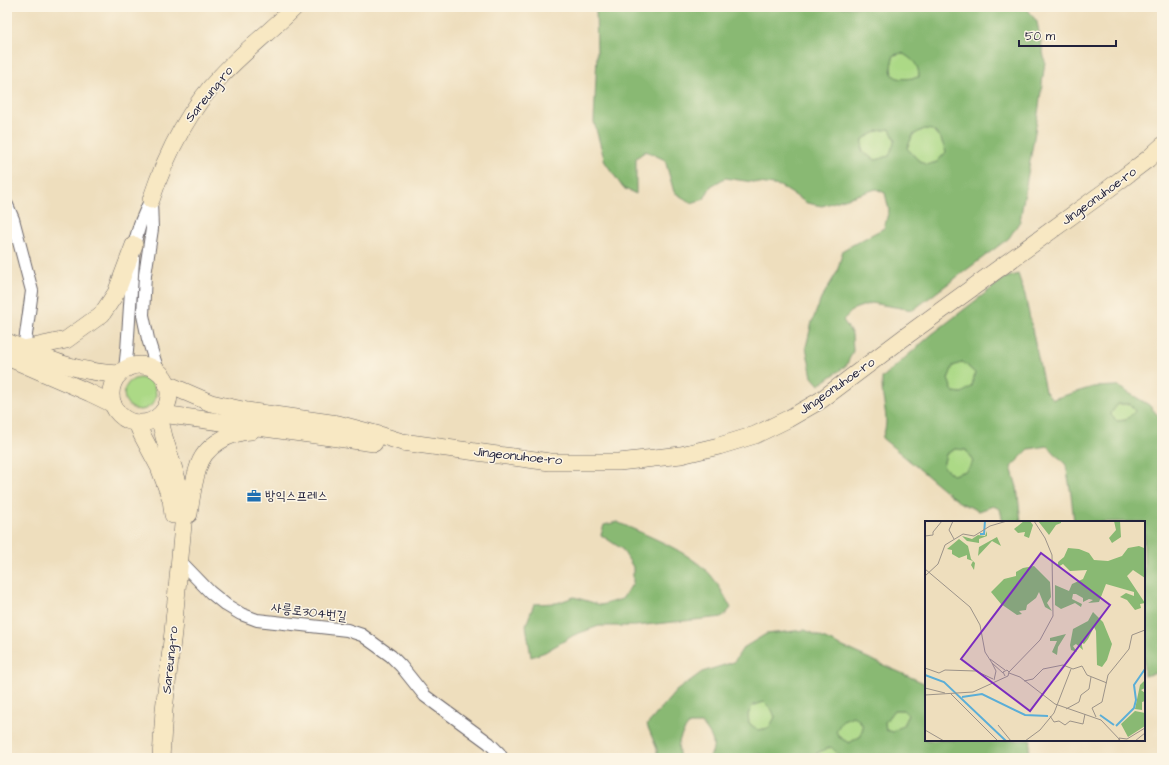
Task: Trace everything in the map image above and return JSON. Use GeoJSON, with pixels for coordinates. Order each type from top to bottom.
{"type":"FeatureCollection","features":[{"type":"Feature","properties":{"kind":"main road","name":"Sareung-ro"},"geometry":{"type":"LineString","coordinates":[[151,200],[165,161],[175,140],[199,102],[220,76],[295,7]]}},
{"type":"Feature","properties":{"kind":"main road","name":"Jingeonuhoe-ro"},"geometry":{"type":"LineString","coordinates":[[163,377],[210,403],[247,411],[338,424],[402,442],[550,462],[620,462],[681,455],[719,446],[755,435],[788,419],[821,400],[906,336],[1107,190],[1148,159],[1162,146]]}},
{"type":"Feature","properties":{"kind":"main road"},"geometry":{"type":"LineString","coordinates":[[24,349],[66,340],[102,314],[116,293],[134,245]]}},
{"type":"Feature","properties":{"kind":"main road"},"geometry":{"type":"LineString","coordinates":[[7,342],[47,360],[97,373],[122,372],[138,365],[148,366],[163,377],[169,389],[169,400],[165,410],[160,415],[148,422],[137,423],[127,420],[118,413],[113,404],[111,393],[113,383],[122,372]]}},
{"type":"Feature","properties":{"kind":"main road"},"geometry":{"type":"LineString","coordinates":[[7,357],[113,404]]}},
{"type":"Feature","properties":{"kind":"main road","name":"Sareung-ro"},"geometry":{"type":"LineString","coordinates":[[160,415],[166,443],[180,489],[184,514],[164,710],[161,758]]}},
{"type":"Feature","properties":{"kind":"main road","name":"Jingeonuhoe-ro"},"geometry":{"type":"LineString","coordinates":[[160,415],[385,444],[402,442]]}},
{"type":"Feature","properties":{"kind":"main road","name":"Sareung-ro"},"geometry":{"type":"LineString","coordinates":[[137,423],[159,467],[171,498],[174,534],[180,562]]}},
{"type":"Feature","properties":{"kind":"main road"},"geometry":{"type":"LineString","coordinates":[[180,562],[198,466],[209,450],[226,437],[241,431],[276,430]]}},
{"type":"Feature","properties":{"kind":"street","name":"Sareung-ro"},"geometry":{"type":"LineString","coordinates":[[122,372],[127,351],[134,245],[140,224],[151,200]]}},
{"type":"Feature","properties":{"kind":"street","name":"Sareung-ro"},"geometry":{"type":"LineString","coordinates":[[151,200],[152,229],[145,275],[143,315],[148,339],[163,377]]}},
{"type":"Feature","properties":{"kind":"street"},"geometry":{"type":"LineString","coordinates":[[7,205],[13,219],[32,291],[24,349]]}},
{"type":"Feature","properties":{"kind":"street","name":"사릉로304번길"},"geometry":{"type":"LineString","coordinates":[[180,562],[210,592],[226,605],[241,614],[257,620],[347,630],[366,638],[392,656],[425,696],[489,743],[499,752],[502,758]]}},
{"type":"Feature","properties":{"kind":"green space"},"geometry":{"type":"Polygon","coordinates":[[[596,7],[1026,7],[1037,22],[1045,62],[1020,221],[1009,238],[913,310],[871,303],[854,309],[843,320],[852,334],[853,351],[846,366],[819,385],[812,377],[806,347],[812,322],[821,299],[837,272],[843,250],[884,228],[889,210],[885,193],[876,189],[822,206],[807,203],[780,186],[725,178],[711,186],[704,199],[691,203],[674,192],[665,160],[646,151],[636,158],[636,194],[623,188],[605,162],[594,122],[597,55],[596,7]],[[902,53],[894,55],[891,70],[892,74],[895,77],[905,79],[919,77],[918,69],[914,62],[902,53]],[[890,129],[878,131],[863,139],[862,152],[876,160],[889,156],[895,140],[890,129]],[[924,129],[913,135],[907,148],[917,159],[926,165],[937,162],[946,152],[941,139],[933,130],[924,129]]]}},
{"type":"Feature","properties":{"kind":"green space"},"geometry":{"type":"Polygon","coordinates":[[[902,53],[915,62],[918,68],[919,77],[905,79],[895,77],[892,74],[891,70],[894,55],[902,53]]]}},
{"type":"Feature","properties":{"kind":"green space"},"geometry":{"type":"Polygon","coordinates":[[[890,129],[895,140],[889,156],[876,160],[862,152],[863,139],[878,131],[890,129]]]}},
{"type":"Feature","properties":{"kind":"green space"},"geometry":{"type":"Polygon","coordinates":[[[924,129],[933,130],[941,139],[946,152],[937,162],[926,165],[917,159],[907,148],[913,135],[924,129]]]}},
{"type":"Feature","properties":{"kind":"green space"},"geometry":{"type":"Polygon","coordinates":[[[1018,274],[1025,295],[1045,391],[1053,399],[1093,387],[1117,386],[1149,405],[1162,420],[1162,672],[1145,676],[1145,521],[1074,521],[1066,465],[1048,446],[1029,449],[1011,467],[1017,487],[1021,521],[1003,521],[1000,509],[993,506],[979,511],[959,502],[882,438],[886,423],[882,392],[882,378],[931,335],[1005,278],[1018,274]],[[963,362],[953,366],[948,379],[953,392],[962,393],[972,386],[975,373],[963,362]],[[1118,404],[1111,413],[1117,421],[1126,420],[1135,411],[1130,404],[1118,404]],[[955,449],[946,454],[943,466],[953,475],[966,471],[973,462],[966,450],[955,449]]]}},
{"type":"Feature","properties":{"kind":"green space"},"geometry":{"type":"Polygon","coordinates":[[[963,362],[975,373],[972,386],[963,393],[953,392],[948,379],[953,366],[963,362]]]}},
{"type":"Feature","properties":{"kind":"green space"},"geometry":{"type":"Polygon","coordinates":[[[137,378],[143,378],[152,382],[156,394],[152,406],[143,410],[137,410],[128,406],[124,397],[124,391],[128,382],[137,378]]]}},
{"type":"Feature","properties":{"kind":"green space"},"geometry":{"type":"Polygon","coordinates":[[[1118,404],[1130,404],[1135,411],[1126,420],[1117,421],[1111,416],[1111,413],[1118,404]]]}},
{"type":"Feature","properties":{"kind":"green space"},"geometry":{"type":"Polygon","coordinates":[[[955,449],[966,450],[973,462],[966,471],[953,475],[943,467],[946,454],[955,449]]]}},
{"type":"Feature","properties":{"kind":"green space"},"geometry":{"type":"Polygon","coordinates":[[[617,522],[676,549],[697,563],[714,579],[731,608],[723,617],[635,626],[599,626],[574,635],[545,652],[531,657],[526,625],[534,604],[557,603],[574,597],[601,605],[622,599],[633,583],[633,567],[622,549],[601,535],[604,525],[617,522]]]}},
{"type":"Feature","properties":{"kind":"green space"},"geometry":{"type":"Polygon","coordinates":[[[805,630],[925,684],[925,741],[1031,741],[1028,758],[840,758],[831,747],[817,753],[814,758],[767,758],[756,753],[751,758],[709,758],[713,748],[711,736],[702,724],[689,724],[680,740],[678,748],[680,758],[657,758],[657,749],[647,725],[676,691],[702,672],[734,662],[743,648],[766,634],[805,630]],[[764,702],[752,706],[748,715],[749,723],[758,730],[769,728],[775,717],[772,710],[764,702]],[[894,710],[885,722],[886,730],[893,732],[903,725],[908,715],[903,710],[894,710]],[[853,716],[843,720],[836,731],[839,737],[849,743],[861,736],[863,726],[859,720],[853,716]]]}},
{"type":"Feature","properties":{"kind":"green space"},"geometry":{"type":"Polygon","coordinates":[[[764,702],[772,710],[775,717],[769,728],[758,730],[749,723],[748,715],[752,706],[764,702]]]}},
{"type":"Feature","properties":{"kind":"green space"},"geometry":{"type":"Polygon","coordinates":[[[894,710],[903,710],[908,715],[903,725],[893,732],[886,730],[885,722],[894,710]]]}},
{"type":"Feature","properties":{"kind":"green space"},"geometry":{"type":"Polygon","coordinates":[[[853,716],[859,720],[863,726],[861,736],[849,743],[839,737],[835,731],[843,720],[853,716]]]}},
{"type":"Feature","properties":{"kind":"green space"},"geometry":{"type":"Polygon","coordinates":[[[831,747],[840,758],[814,758],[817,753],[831,747]]]}},
{"type":"Feature","properties":{"kind":"place","name":"방익스프레스"},"geometry":{"type":"Point","coordinates":[254,496]}}]}
